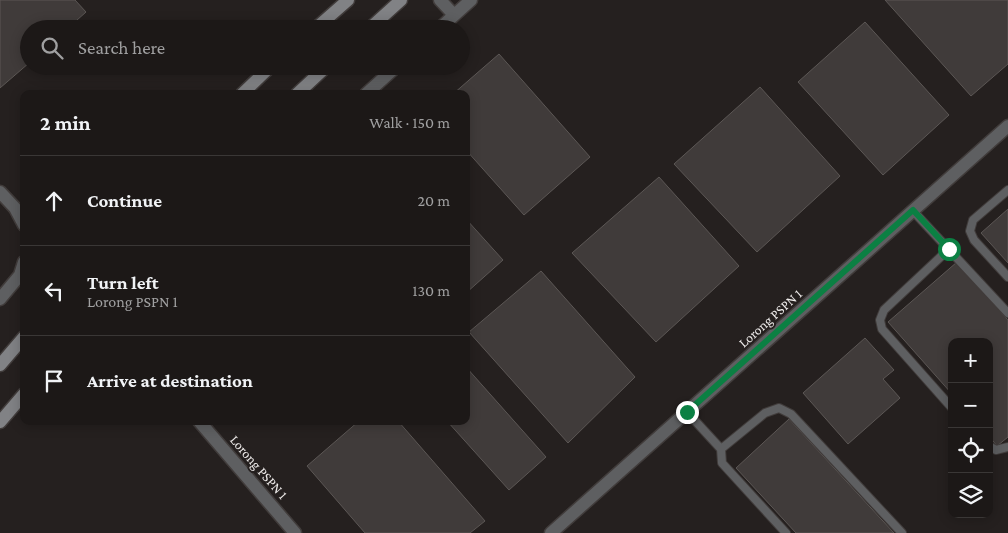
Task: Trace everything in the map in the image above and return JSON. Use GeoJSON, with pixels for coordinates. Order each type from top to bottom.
{"type":"FeatureCollection","features":[{"type":"Feature","properties":{"kind":"street"},"geometry":{"type":"LineString","coordinates":[[325,20],[348,0]]}},
{"type":"Feature","properties":{"kind":"street"},"geometry":{"type":"LineString","coordinates":[[379,20],[401,0]]}},
{"type":"Feature","properties":{"kind":"street"},"geometry":{"type":"LineString","coordinates":[[440,0],[454,15]]}},
{"type":"Feature","properties":{"kind":"street"},"geometry":{"type":"LineString","coordinates":[[449,20],[471,0]]}},
{"type":"Feature","properties":{"kind":"street"},"geometry":{"type":"LineString","coordinates":[[246,90],[262,75]]}},
{"type":"Feature","properties":{"kind":"street"},"geometry":{"type":"LineString","coordinates":[[301,90],[317,75]]}},
{"type":"Feature","properties":{"kind":"street"},"geometry":{"type":"LineString","coordinates":[[370,90],[387,75]]}},
{"type":"Feature","properties":{"kind":"street","name":"Lorong PSPN 1"},"geometry":{"type":"LineString","coordinates":[[552,533],[1008,126]]}},
{"type":"Feature","properties":{"kind":"street"},"geometry":{"type":"LineString","coordinates":[[0,192],[16,208],[20,216]]}},
{"type":"Feature","properties":{"kind":"street"},"geometry":{"type":"LineString","coordinates":[[0,299],[20,275]]}},
{"type":"Feature","properties":{"kind":"street"},"geometry":{"type":"LineString","coordinates":[[0,364],[20,342]]}},
{"type":"Feature","properties":{"kind":"street"},"geometry":{"type":"LineString","coordinates":[[0,422],[20,399]]}},
{"type":"Feature","properties":{"kind":"street","name":"Lorong PSPN 1"},"geometry":{"type":"LineString","coordinates":[[202,425],[295,533]]}},
{"type":"Feature","properties":{"kind":"lane"},"geometry":{"type":"LineString","coordinates":[[1008,190],[973,220],[970,231],[974,240],[1008,277]]}},
{"type":"Feature","properties":{"kind":"lane"},"geometry":{"type":"LineString","coordinates":[[913,210],[1008,313]]}},
{"type":"Feature","properties":{"kind":"lane"},"geometry":{"type":"LineString","coordinates":[[948,403],[882,329],[880,320],[884,310],[949,249]]}},
{"type":"Feature","properties":{"kind":"lane"},"geometry":{"type":"LineString","coordinates":[[721,449],[765,413],[779,408],[791,414],[902,533]]}},
{"type":"Feature","properties":{"kind":"lane"},"geometry":{"type":"LineString","coordinates":[[687,412],[721,449],[722,463],[786,533]]}},
{"type":"Feature","properties":{"kind":"lane"},"geometry":{"type":"LineString","coordinates":[[993,448],[996,450],[1008,448]]}},
{"type":"Feature","properties":{"kind":"building"},"geometry":{"type":"Polygon","coordinates":[[[0,0],[75,0],[86,12],[77,20],[20,20],[20,71],[0,88],[0,0]]]}},
{"type":"Feature","properties":{"kind":"building"},"geometry":{"type":"Polygon","coordinates":[[[885,0],[1008,0],[1008,64],[971,96],[885,0]]]}},
{"type":"Feature","properties":{"kind":"building"},"geometry":{"type":"Polygon","coordinates":[[[865,22],[949,115],[883,175],[798,82],[865,22]]]}},
{"type":"Feature","properties":{"kind":"building"},"geometry":{"type":"Polygon","coordinates":[[[499,54],[590,157],[524,215],[470,154],[470,90],[458,90],[499,54]]]}},
{"type":"Feature","properties":{"kind":"building"},"geometry":{"type":"Polygon","coordinates":[[[760,87],[840,176],[757,252],[674,164],[760,87]]]}},
{"type":"Feature","properties":{"kind":"building"},"geometry":{"type":"Polygon","coordinates":[[[659,177],[739,266],[656,342],[572,253],[659,177]]]}},
{"type":"Feature","properties":{"kind":"building"},"geometry":{"type":"Polygon","coordinates":[[[1008,209],[1008,263],[981,233],[1008,209]]]}},
{"type":"Feature","properties":{"kind":"building"},"geometry":{"type":"Polygon","coordinates":[[[470,223],[503,260],[470,289],[470,223]]]}},
{"type":"Feature","properties":{"kind":"building"},"geometry":{"type":"Polygon","coordinates":[[[957,262],[1008,320],[1008,437],[997,446],[993,441],[993,338],[948,338],[948,390],[888,322],[957,262]]]}},
{"type":"Feature","properties":{"kind":"building"},"geometry":{"type":"Polygon","coordinates":[[[541,271],[635,377],[568,443],[470,331],[541,271]]]}},
{"type":"Feature","properties":{"kind":"building"},"geometry":{"type":"Polygon","coordinates":[[[865,338],[894,370],[883,379],[900,398],[848,444],[803,393],[865,338]]]}},
{"type":"Feature","properties":{"kind":"building"},"geometry":{"type":"Polygon","coordinates":[[[470,372],[546,457],[509,490],[451,425],[470,425],[470,372]]]}},
{"type":"Feature","properties":{"kind":"building"},"geometry":{"type":"Polygon","coordinates":[[[789,419],[894,533],[796,533],[736,468],[789,419]]]}},
{"type":"Feature","properties":{"kind":"building"},"geometry":{"type":"Polygon","coordinates":[[[354,425],[401,425],[485,521],[470,533],[365,533],[307,466],[354,425]]]}},
{"type":"Feature","properties":{"kind":"route"},"geometry":{"type":"LineString","coordinates":[[687,412],[913,210],[949,249]]}}]}
